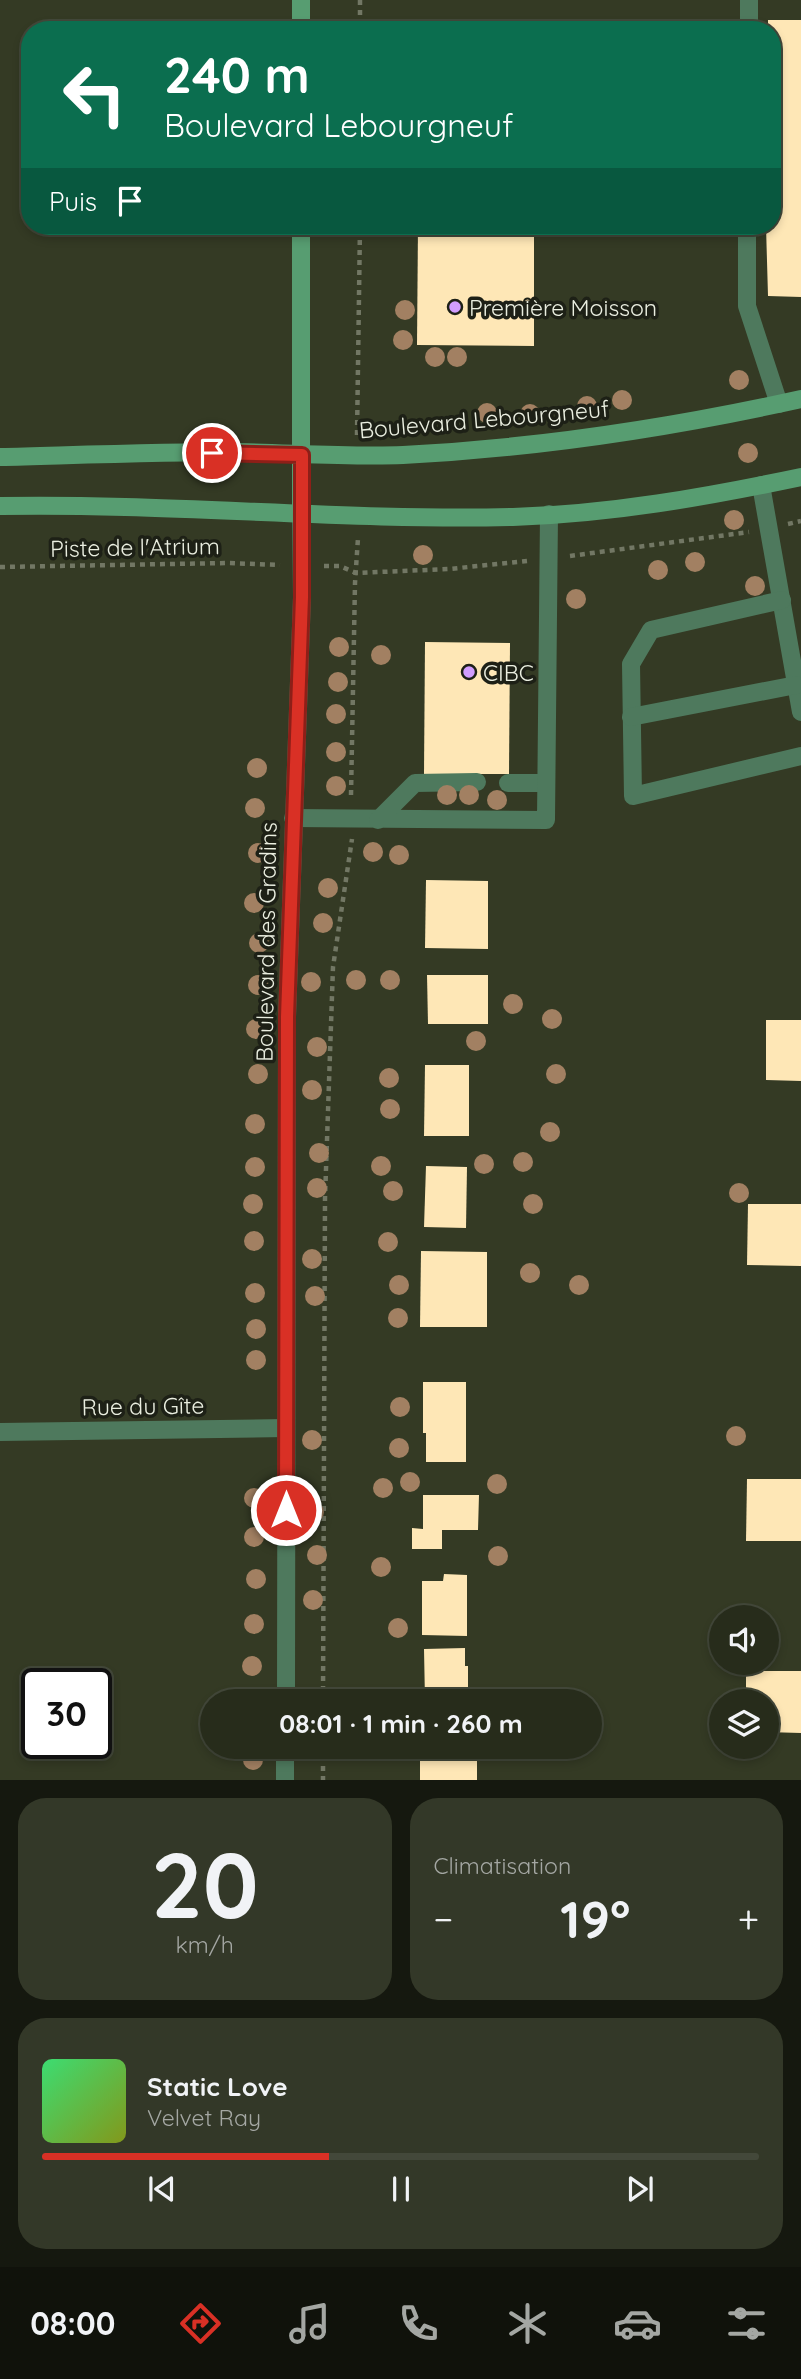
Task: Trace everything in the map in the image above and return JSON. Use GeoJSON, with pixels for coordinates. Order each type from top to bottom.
{"type":"FeatureCollection","features":[{"type":"Feature","properties":{"kind":"main road"},"geometry":{"type":"LineString","coordinates":[[301,0],[301,21]]}},
{"type":"Feature","properties":{"kind":"main road","name":"Boulevard des Gradins"},"geometry":{"type":"LineString","coordinates":[[301,513],[302,235]]}},
{"type":"Feature","properties":{"kind":"main road","name":"Boulevard Lebourgneuf"},"geometry":{"type":"LineString","coordinates":[[0,457],[239,452],[302,455],[405,454],[550,443],[659,427],[801,399]]}},
{"type":"Feature","properties":{"kind":"main road"},"geometry":{"type":"LineString","coordinates":[[0,506],[84,504],[301,513],[502,517],[647,505],[801,477]]}},
{"type":"Feature","properties":{"kind":"street"},"geometry":{"type":"LineString","coordinates":[[749,0],[749,21]]}},
{"type":"Feature","properties":{"kind":"street"},"geometry":{"type":"LineString","coordinates":[[747,235],[747,306],[779,404]]}},
{"type":"Feature","properties":{"kind":"street"},"geometry":{"type":"LineString","coordinates":[[761,485],[801,712]]}},
{"type":"Feature","properties":{"kind":"street","name":"Boulevard des Gradins"},"geometry":{"type":"LineString","coordinates":[[286,1689],[287,1017],[302,597],[301,513]]}},
{"type":"Feature","properties":{"kind":"street"},"geometry":{"type":"LineString","coordinates":[[293,818],[545,820],[549,514]]}},
{"type":"Feature","properties":{"kind":"street"},"geometry":{"type":"LineString","coordinates":[[782,600],[650,630],[631,664],[632,796],[801,756]]}},
{"type":"Feature","properties":{"kind":"street"},"geometry":{"type":"LineString","coordinates":[[631,717],[796,685]]}},
{"type":"Feature","properties":{"kind":"street"},"geometry":{"type":"LineString","coordinates":[[378,820],[415,783],[477,782]]}},
{"type":"Feature","properties":{"kind":"street"},"geometry":{"type":"LineString","coordinates":[[508,783],[546,783]]}},
{"type":"Feature","properties":{"kind":"street","name":"Rue du Gîte"},"geometry":{"type":"LineString","coordinates":[[0,1432],[286,1428]]}},
{"type":"Feature","properties":{"kind":"street"},"geometry":{"type":"LineString","coordinates":[[285,1759],[285,1780]]}},
{"type":"Feature","properties":{"kind":"path"},"geometry":{"type":"LineString","coordinates":[[360,0],[360,21]]}},
{"type":"Feature","properties":{"kind":"path"},"geometry":{"type":"LineString","coordinates":[[356,414],[360,235]]}},
{"type":"Feature","properties":{"kind":"path"},"geometry":{"type":"LineString","coordinates":[[323,1689],[325,1198],[333,967],[352,840],[350,820],[358,547]]}},
{"type":"Feature","properties":{"kind":"path","name":"Piste de l'Atrium"},"geometry":{"type":"LineString","coordinates":[[0,567],[228,563],[271,565]]}},
{"type":"Feature","properties":{"kind":"path"},"geometry":{"type":"LineString","coordinates":[[323,1759],[323,1780]]}},
{"type":"Feature","properties":{"kind":"building"},"geometry":{"type":"Polygon","coordinates":[[[801,20],[801,297],[768,296],[766,235],[781,235],[781,21],[768,21],[801,20]]]}},
{"type":"Feature","properties":{"kind":"building"},"geometry":{"type":"Polygon","coordinates":[[[418,235],[534,235],[534,346],[417,345],[418,235]]]}},
{"type":"Feature","properties":{"kind":"building"},"geometry":{"type":"Polygon","coordinates":[[[425,642],[510,643],[509,774],[424,774],[425,642]]]}},
{"type":"Feature","properties":{"kind":"building"},"geometry":{"type":"Polygon","coordinates":[[[426,880],[488,881],[488,949],[425,948],[426,880]]]}},
{"type":"Feature","properties":{"kind":"building"},"geometry":{"type":"Polygon","coordinates":[[[427,975],[488,975],[488,1024],[428,1024],[427,975]]]}},
{"type":"Feature","properties":{"kind":"building"},"geometry":{"type":"Polygon","coordinates":[[[766,1020],[801,1020],[801,1081],[766,1080],[766,1020]]]}},
{"type":"Feature","properties":{"kind":"building"},"geometry":{"type":"Polygon","coordinates":[[[425,1065],[469,1065],[469,1136],[424,1136],[425,1065]]]}},
{"type":"Feature","properties":{"kind":"building"},"geometry":{"type":"Polygon","coordinates":[[[426,1166],[467,1167],[466,1228],[424,1227],[426,1166]]]}},
{"type":"Feature","properties":{"kind":"building"},"geometry":{"type":"Polygon","coordinates":[[[748,1204],[801,1204],[801,1266],[747,1265],[748,1204]]]}},
{"type":"Feature","properties":{"kind":"building"},"geometry":{"type":"Polygon","coordinates":[[[421,1251],[487,1252],[487,1327],[420,1327],[421,1251]]]}},
{"type":"Feature","properties":{"kind":"building"},"geometry":{"type":"Polygon","coordinates":[[[423,1382],[466,1382],[466,1462],[426,1462],[423,1382]]]}},
{"type":"Feature","properties":{"kind":"building"},"geometry":{"type":"Polygon","coordinates":[[[747,1479],[801,1479],[801,1541],[746,1541],[747,1479]]]}},
{"type":"Feature","properties":{"kind":"building"},"geometry":{"type":"Polygon","coordinates":[[[423,1495],[479,1495],[478,1530],[442,1530],[442,1549],[412,1549],[412,1528],[423,1529],[423,1495]]]}},
{"type":"Feature","properties":{"kind":"building"},"geometry":{"type":"Polygon","coordinates":[[[444,1574],[467,1575],[467,1636],[422,1635],[422,1581],[443,1581],[444,1574]]]}},
{"type":"Feature","properties":{"kind":"building"},"geometry":{"type":"Polygon","coordinates":[[[465,1648],[468,1689],[425,1689],[424,1649],[465,1648]]]}},
{"type":"Feature","properties":{"kind":"building"},"geometry":{"type":"Polygon","coordinates":[[[779,1671],[801,1671],[801,1733],[779,1732],[779,1689],[746,1689],[746,1675],[779,1675],[779,1671]]]}},
{"type":"Feature","properties":{"kind":"building"},"geometry":{"type":"Polygon","coordinates":[[[420,1759],[477,1759],[477,1780],[420,1780],[420,1759]]]}},
{"type":"Feature","properties":{"kind":"place","name":"Première Moisson"},"geometry":{"type":"Point","coordinates":[455,307]}},
{"type":"Feature","properties":{"kind":"place","name":"CIBC"},"geometry":{"type":"Point","coordinates":[469,672]}},
{"type":"Feature","properties":{"kind":"route"},"geometry":{"type":"LineString","coordinates":[[212,453],[302,455],[302,597],[287,1017],[286,1510]]}}]}
